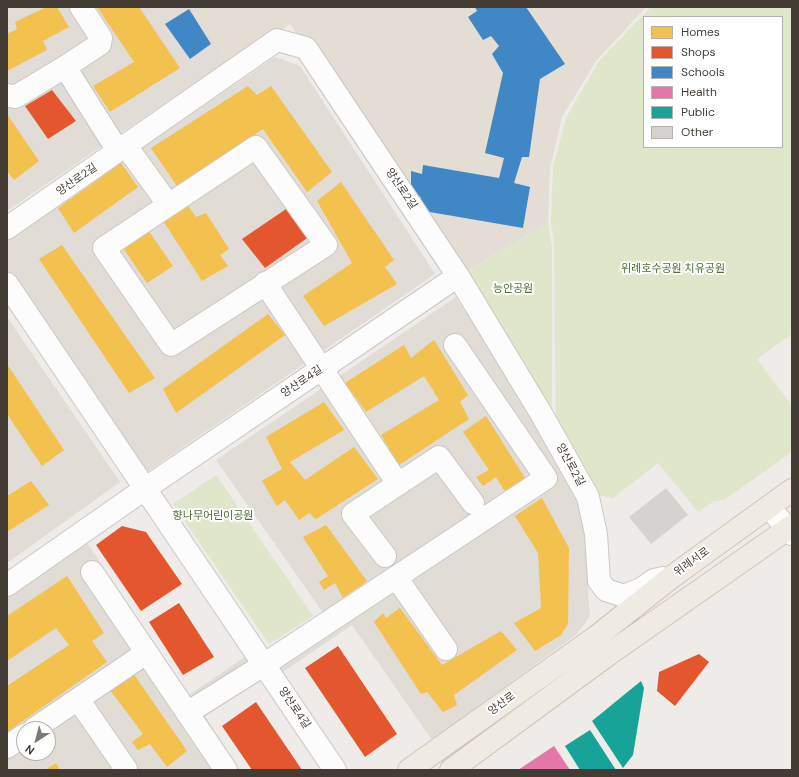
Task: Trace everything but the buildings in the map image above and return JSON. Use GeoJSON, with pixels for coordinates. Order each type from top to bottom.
{"type":"FeatureCollection","features":[{"type":"Feature","properties":{"kind":"main road","name":"위례서로"},"geometry":{"type":"LineString","coordinates":[[596,637],[672,576],[792,490]]}},
{"type":"Feature","properties":{"kind":"main road","name":"양산로"},"geometry":{"type":"LineString","coordinates":[[451,770],[609,654],[791,530]]}},
{"type":"Feature","properties":{"kind":"main road","name":"양산로"},"geometry":{"type":"LineString","coordinates":[[409,770],[596,637]]}},
{"type":"Feature","properties":{"kind":"street"},"geometry":{"type":"LineString","coordinates":[[7,95],[15,97],[66,67],[100,44],[101,38],[81,7]]}},
{"type":"Feature","properties":{"kind":"street","name":"양산로2길"},"geometry":{"type":"LineString","coordinates":[[7,228],[277,40],[306,48],[458,276],[542,415],[588,497],[596,534],[599,581],[606,590],[624,596],[654,580],[672,576]]}},
{"type":"Feature","properties":{"kind":"street"},"geometry":{"type":"LineString","coordinates":[[66,67],[122,148],[168,204]]}},
{"type":"Feature","properties":{"kind":"street"},"geometry":{"type":"LineString","coordinates":[[256,147],[326,245],[265,283],[171,345],[104,248],[168,204],[256,147]]}},
{"type":"Feature","properties":{"kind":"street","name":"양산로4길"},"geometry":{"type":"LineString","coordinates":[[7,584],[458,276]]}},
{"type":"Feature","properties":{"kind":"street"},"geometry":{"type":"LineString","coordinates":[[265,283],[323,368],[398,484]]}},
{"type":"Feature","properties":{"kind":"street","name":"양산로4길"},"geometry":{"type":"LineString","coordinates":[[7,284],[335,770]]}},
{"type":"Feature","properties":{"kind":"street"},"geometry":{"type":"LineString","coordinates":[[187,713],[546,478],[455,345]]}},
{"type":"Feature","properties":{"kind":"street"},"geometry":{"type":"LineString","coordinates":[[385,556],[353,514],[439,457],[473,504]]}},
{"type":"Feature","properties":{"kind":"street"},"geometry":{"type":"LineString","coordinates":[[769,507],[791,530]]}},
{"type":"Feature","properties":{"kind":"street"},"geometry":{"type":"LineString","coordinates":[[92,572],[226,770]]}},
{"type":"Feature","properties":{"kind":"street"},"geometry":{"type":"LineString","coordinates":[[396,577],[446,649]]}},
{"type":"Feature","properties":{"kind":"street"},"geometry":{"type":"LineString","coordinates":[[46,721],[146,653]]}},
{"type":"Feature","properties":{"kind":"street"},"geometry":{"type":"LineString","coordinates":[[78,699],[126,769]]}},
{"type":"Feature","properties":{"kind":"street"},"geometry":{"type":"LineString","coordinates":[[7,747],[16,741]]}},
{"type":"Feature","properties":{"kind":"shaded area"},"geometry":{"type":"Polygon","coordinates":[[[7,7],[192,7],[228,60],[7,211],[7,7]]]}},
{"type":"Feature","properties":{"kind":"shaded area"},"geometry":{"type":"Polygon","coordinates":[[[192,7],[646,7],[596,61],[562,117],[550,168],[548,223],[458,276],[290,24],[232,66],[192,7]]]}},
{"type":"Feature","properties":{"kind":"shaded area"},"geometry":{"type":"Polygon","coordinates":[[[275,57],[300,66],[435,274],[147,472],[7,270],[7,240],[275,57]]]}},
{"type":"Feature","properties":{"kind":"shaded area"},"geometry":{"type":"Polygon","coordinates":[[[456,297],[574,483],[590,555],[588,595],[590,616],[577,634],[432,740],[352,625],[274,678],[271,674],[205,716],[240,770],[7,770],[7,597],[86,541],[189,695],[255,650],[260,657],[324,614],[216,460],[456,297]]]}},
{"type":"Feature","properties":{"kind":"shaded area"},"geometry":{"type":"Polygon","coordinates":[[[7,317],[120,482],[7,563],[7,317]]]}},
{"type":"Feature","properties":{"kind":"green space","name":"위례호수공원 치유공원"},"geometry":{"type":"Polygon","coordinates":[[[651,7],[792,7],[792,334],[757,359],[792,406],[792,452],[724,500],[714,501],[698,512],[658,463],[613,498],[590,494],[556,427],[554,245],[551,221],[553,167],[566,118],[599,61],[651,7]]]}},
{"type":"Feature","properties":{"kind":"green space","name":"능안공원"},"geometry":{"type":"Polygon","coordinates":[[[548,223],[552,248],[552,433],[458,276],[548,223]]]}},
{"type":"Feature","properties":{"kind":"green space","name":"향나무어린이공원"},"geometry":{"type":"Polygon","coordinates":[[[216,475],[313,616],[269,644],[173,504],[216,475]]]}}]}
